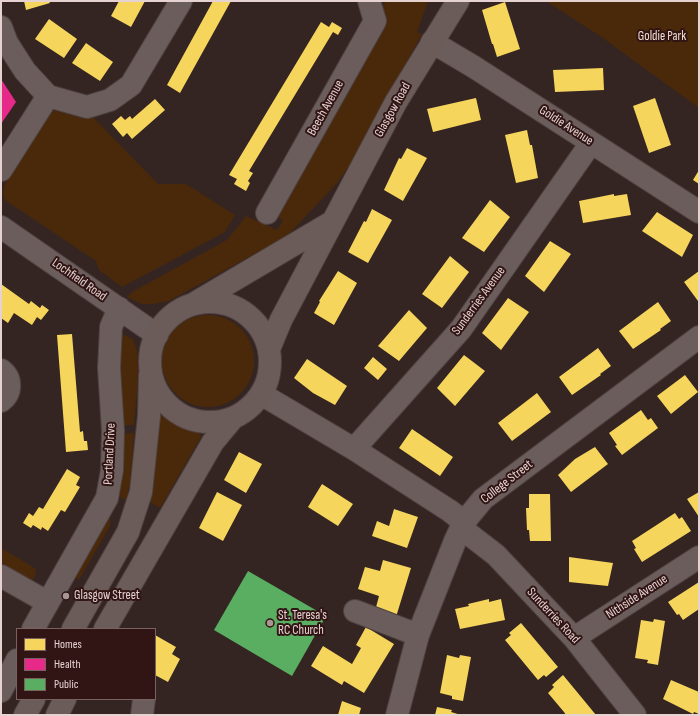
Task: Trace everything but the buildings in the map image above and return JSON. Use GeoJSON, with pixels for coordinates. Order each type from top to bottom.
{"type":"FeatureCollection","features":[{"type":"Feature","properties":{"kind":"main road","name":"Glasgow Road"},"geometry":{"type":"LineString","coordinates":[[269,349],[281,320],[396,102],[458,1]]}},
{"type":"Feature","properties":{"kind":"main road"},"geometry":{"type":"LineString","coordinates":[[74,628],[128,532],[141,492],[149,416],[152,351],[157,335],[166,322],[172,317],[332,222]]}},
{"type":"Feature","properties":{"kind":"main road"},"geometry":{"type":"LineString","coordinates":[[106,628],[213,442],[233,418],[249,408],[262,394],[268,380],[270,364],[269,349],[261,331],[248,316],[231,306],[212,302],[192,305]]}},
{"type":"Feature","properties":{"kind":"main road"},"geometry":{"type":"LineString","coordinates":[[151,367],[155,385],[165,401],[179,413],[202,421],[215,422],[233,418]]}},
{"type":"Feature","properties":{"kind":"main road"},"geometry":{"type":"LineString","coordinates":[[25,715],[33,700]]}},
{"type":"Feature","properties":{"kind":"main road"},"geometry":{"type":"LineString","coordinates":[[57,715],[64,700]]}},
{"type":"Feature","properties":{"kind":"street"},"geometry":{"type":"LineString","coordinates":[[1,27],[7,43],[25,71],[48,96],[87,107],[110,100],[131,85],[181,1]]}},
{"type":"Feature","properties":{"kind":"street","name":"Beech Avenue"},"geometry":{"type":"LineString","coordinates":[[267,213],[375,21],[369,1]]}},
{"type":"Feature","properties":{"kind":"street","name":"Goldie Avenue"},"geometry":{"type":"LineString","coordinates":[[432,42],[474,67],[699,212]]}},
{"type":"Feature","properties":{"kind":"street"},"geometry":{"type":"LineString","coordinates":[[1,170],[48,96]]}},
{"type":"Feature","properties":{"kind":"street","name":"Sunderries Avenue"},"geometry":{"type":"LineString","coordinates":[[354,449],[462,328],[591,143]]}},
{"type":"Feature","properties":{"kind":"street","name":"Lochfield Road"},"geometry":{"type":"LineString","coordinates":[[1,227],[157,335]]}},
{"type":"Feature","properties":{"kind":"street","name":"Portland Drive"},"geometry":{"type":"LineString","coordinates":[[34,628],[107,498],[112,470],[113,431],[110,368],[111,327],[119,308]]}},
{"type":"Feature","properties":{"kind":"street","name":"College Street"},"geometry":{"type":"LineString","coordinates":[[396,715],[418,635],[462,525],[483,499],[699,337]]}},
{"type":"Feature","properties":{"kind":"street"},"geometry":{"type":"LineString","coordinates":[[1,370],[9,378],[10,386],[9,393],[1,401]]}},
{"type":"Feature","properties":{"kind":"street","name":"Sunderries Road"},"geometry":{"type":"LineString","coordinates":[[262,394],[354,449],[450,511],[462,525],[496,555],[574,638],[635,715]]}},
{"type":"Feature","properties":{"kind":"street","name":"Nithside Avenue"},"geometry":{"type":"LineString","coordinates":[[574,638],[699,556]]}},
{"type":"Feature","properties":{"kind":"street"},"geometry":{"type":"LineString","coordinates":[[1,576],[47,602]]}},
{"type":"Feature","properties":{"kind":"street"},"geometry":{"type":"LineString","coordinates":[[355,611],[418,635]]}},
{"type":"Feature","properties":{"kind":"street"},"geometry":{"type":"LineString","coordinates":[[1,691],[16,662]]}},
{"type":"Feature","properties":{"kind":"street"},"geometry":{"type":"LineString","coordinates":[[142,715],[144,700]]}},
{"type":"Feature","properties":{"kind":"green space"},"geometry":{"type":"Polygon","coordinates":[[[386,1],[428,1],[417,32],[422,34],[349,166],[337,183],[291,232],[276,242],[169,301],[153,304],[142,304],[127,297],[132,292],[227,240],[246,216],[277,230],[283,221],[278,216],[278,202],[386,1]]]}},
{"type":"Feature","properties":{"kind":"green space","name":"Goldie Park"},"geometry":{"type":"Polygon","coordinates":[[[546,1],[699,1],[699,108],[600,36],[546,1]]]}},
{"type":"Feature","properties":{"kind":"green space"},"geometry":{"type":"Polygon","coordinates":[[[53,110],[78,117],[92,116],[158,184],[186,184],[235,215],[225,232],[122,287],[99,270],[96,261],[5,200],[3,194],[5,184],[53,110]]]}},
{"type":"Feature","properties":{"kind":"green space"},"geometry":{"type":"Polygon","coordinates":[[[208,315],[226,318],[241,328],[251,343],[254,361],[251,379],[241,394],[226,404],[208,407],[190,404],[175,394],[165,379],[162,361],[165,343],[175,328],[190,318],[208,315]]]}},
{"type":"Feature","properties":{"kind":"green space"},"geometry":{"type":"Polygon","coordinates":[[[124,335],[132,339],[136,346],[138,355],[138,380],[134,425],[119,425],[115,354],[121,336],[124,335]]]}},
{"type":"Feature","properties":{"kind":"green space"},"geometry":{"type":"Polygon","coordinates":[[[159,412],[173,423],[199,432],[201,437],[160,508],[147,500],[159,412]]]}},
{"type":"Feature","properties":{"kind":"green space"},"geometry":{"type":"Polygon","coordinates":[[[134,433],[130,484],[126,500],[113,494],[119,434],[134,433]]]}},
{"type":"Feature","properties":{"kind":"green space"},"geometry":{"type":"Polygon","coordinates":[[[110,505],[110,526],[79,580],[75,576],[110,505]]]}},
{"type":"Feature","properties":{"kind":"green space"},"geometry":{"type":"Polygon","coordinates":[[[1,548],[36,569],[35,576],[29,586],[1,569],[1,548]]]}},
{"type":"Feature","properties":{"kind":"place","name":"Glasgow Street"},"geometry":{"type":"Point","coordinates":[66,596]}},
{"type":"Feature","properties":{"kind":"place","name":"St. Teresa's RC Church"},"geometry":{"type":"Point","coordinates":[270,623]}}]}
